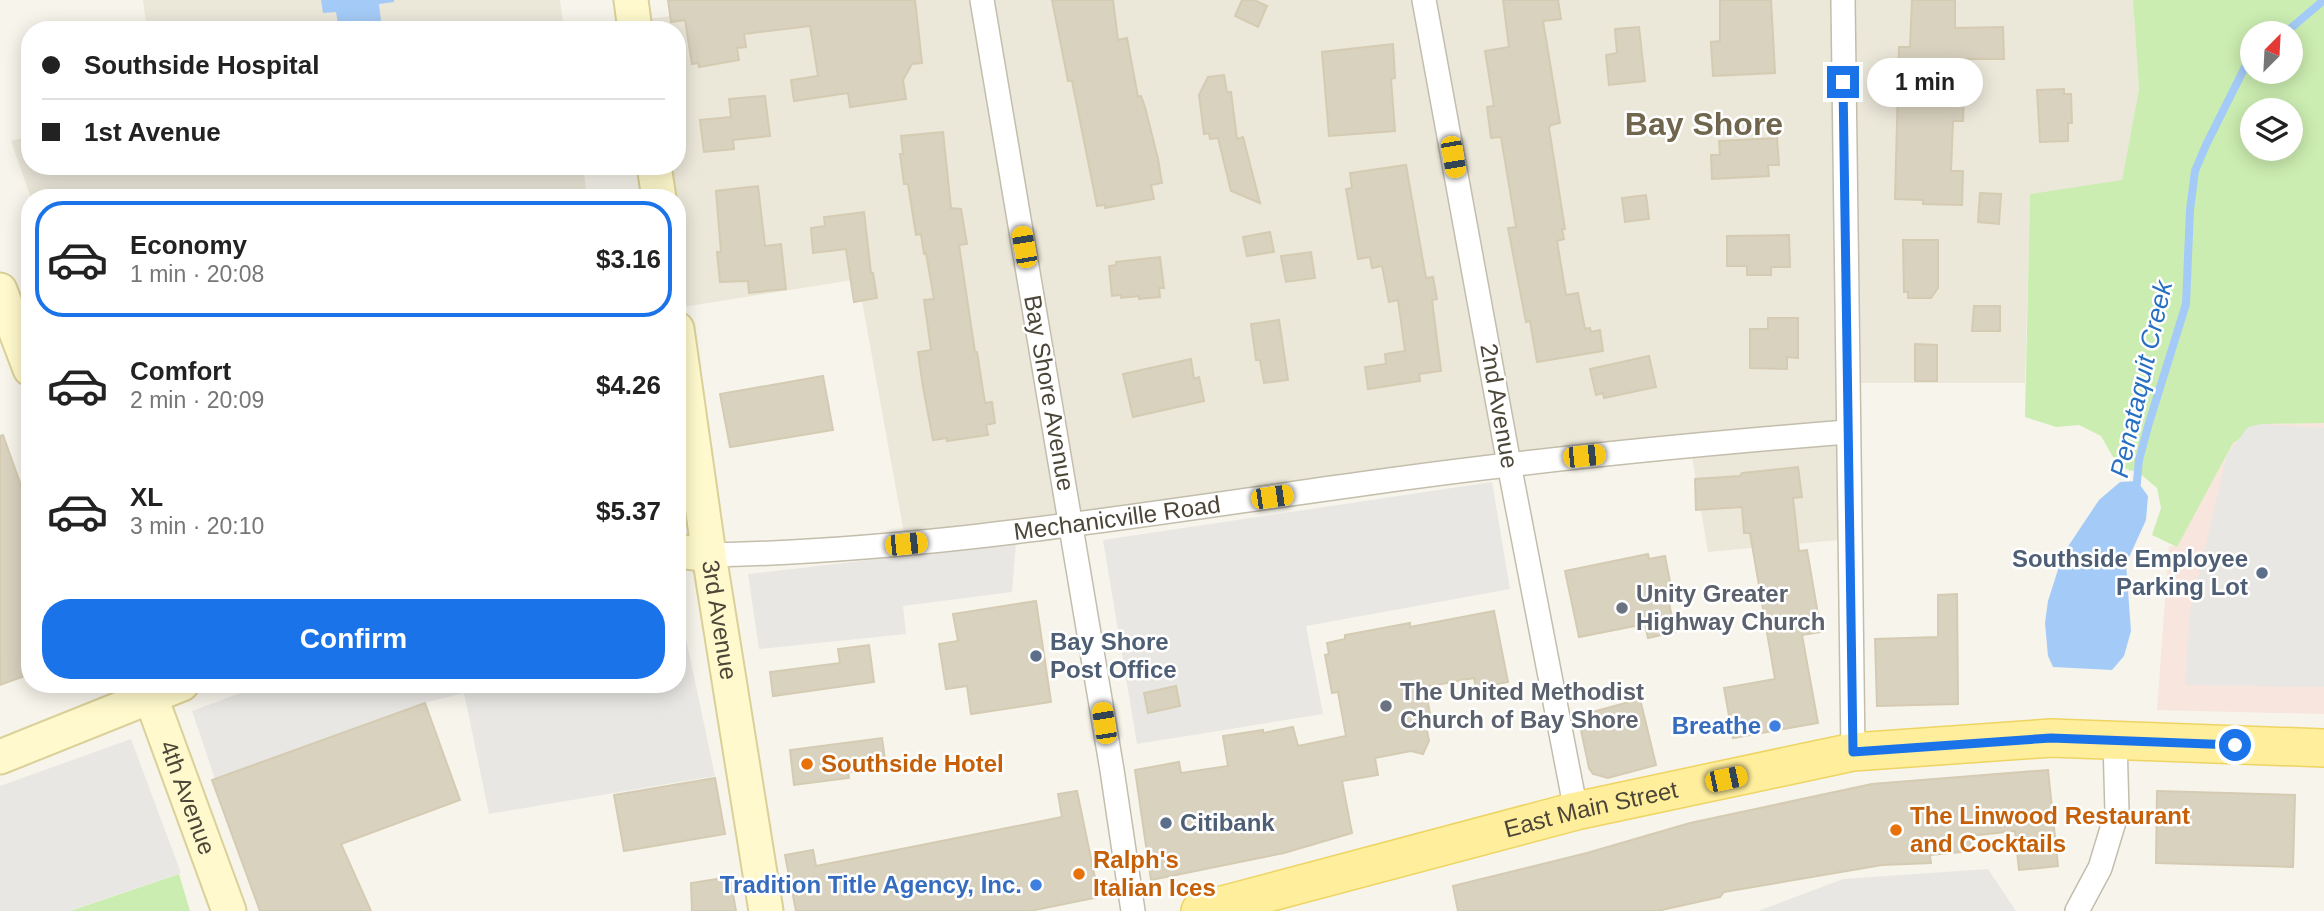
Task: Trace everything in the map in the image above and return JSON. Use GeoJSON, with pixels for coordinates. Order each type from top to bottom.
{"type":"FeatureCollection","features":[{"type":"Feature","properties":{"kind":"main road"},"geometry":{"type":"LineString","coordinates":[[631,0],[634,21]]}},
{"type":"Feature","properties":{"kind":"main road"},"geometry":{"type":"LineString","coordinates":[[0,290],[21,345]]}},
{"type":"Feature","properties":{"kind":"main road","name":"3rd Avenue"},"geometry":{"type":"LineString","coordinates":[[686,455],[693,553],[766,911]]}},
{"type":"Feature","properties":{"kind":"main road"},"geometry":{"type":"LineString","coordinates":[[0,757],[141,693]]}},
{"type":"Feature","properties":{"kind":"main road","name":"4th Avenue"},"geometry":{"type":"LineString","coordinates":[[149,693],[229,911]]}},
{"type":"Feature","properties":{"kind":"main road","name":"East Main Street"},"geometry":{"type":"LineString","coordinates":[[1200,911],[1576,811],[1853,752],[2051,738],[2324,748]]}},
{"type":"Feature","properties":{"kind":"street","name":"Bay Shore Avenue"},"geometry":{"type":"LineString","coordinates":[[982,0],[1072,526],[1133,911]]}},
{"type":"Feature","properties":{"kind":"street","name":"2nd Avenue"},"geometry":{"type":"LineString","coordinates":[[1424,0],[1576,811]]}},
{"type":"Feature","properties":{"kind":"street"},"geometry":{"type":"LineString","coordinates":[[1843,0],[1853,752]]}},
{"type":"Feature","properties":{"kind":"street","name":"Mechanicville Road"},"geometry":{"type":"LineString","coordinates":[[693,553],[784,554],[882,547],[1072,526],[1509,464],[1690,444],[1847,432]]}},
{"type":"Feature","properties":{"kind":"street"},"geometry":{"type":"LineString","coordinates":[[2077,911],[2100,868],[2117,812],[2115,740]]}},
{"type":"Feature","properties":{"kind":"shaded area"},"geometry":{"type":"Polygon","coordinates":[[[143,0],[560,0],[563,21],[146,21],[143,0]]]}},
{"type":"Feature","properties":{"kind":"shaded area","name":"Bay Shore"},"geometry":{"type":"Polygon","coordinates":[[[786,0],[2133,0],[2139,89],[2122,181],[2030,194],[2025,383],[1847,383],[1849,539],[1708,552],[1690,445],[906,544],[858,279],[686,307],[686,189],[658,189],[655,175],[686,175],[686,21],[634,21],[786,0]]]}},
{"type":"Feature","properties":{"kind":"shaded area"},"geometry":{"type":"Polygon","coordinates":[[[21,138],[21,170],[11,141],[21,138]]]}},
{"type":"Feature","properties":{"kind":"shaded area"},"geometry":{"type":"Polygon","coordinates":[[[23,175],[584,175],[586,189],[28,189],[23,175]]]}},
{"type":"Feature","properties":{"kind":"shaded area","name":"Southside Employee Parking Lot"},"geometry":{"type":"Polygon","coordinates":[[[2324,423],[2324,714],[2157,710],[2169,546],[2177,546],[2233,443],[2265,424],[2324,423]]]}},
{"type":"Feature","properties":{"kind":"shaded area","name":"Southside Employee Parking Lot"},"geometry":{"type":"Polygon","coordinates":[[[2261,424],[2324,428],[2324,687],[2185,685],[2190,612],[2227,455],[2248,427],[2261,424]]]}},
{"type":"Feature","properties":{"kind":"shaded area"},"geometry":{"type":"Polygon","coordinates":[[[1492,482],[1510,589],[1306,626],[1323,714],[1137,744],[1103,540],[1492,482]]]}},
{"type":"Feature","properties":{"kind":"shaded area"},"geometry":{"type":"Polygon","coordinates":[[[1016,543],[1012,592],[903,606],[906,634],[759,649],[748,574],[1016,543]]]}},
{"type":"Feature","properties":{"kind":"shaded area"},"geometry":{"type":"Polygon","coordinates":[[[686,639],[715,776],[489,814],[464,693],[686,693],[686,639]]]}},
{"type":"Feature","properties":{"kind":"shaded area"},"geometry":{"type":"Polygon","coordinates":[[[241,693],[464,693],[424,703],[215,779],[192,711],[241,693]]]}},
{"type":"Feature","properties":{"kind":"shaded area"},"geometry":{"type":"Polygon","coordinates":[[[131,739],[181,873],[69,911],[0,911],[0,786],[131,739]]]}},
{"type":"Feature","properties":{"kind":"shaded area"},"geometry":{"type":"Polygon","coordinates":[[[1988,869],[2016,911],[1758,911],[1843,879],[1988,869]]]}},
{"type":"Feature","properties":{"kind":"green space"},"geometry":{"type":"Polygon","coordinates":[[[2133,0],[2324,0],[2324,423],[2265,424],[2233,443],[2177,547],[2152,535],[2161,508],[2157,488],[2138,472],[2128,470],[2113,457],[2101,436],[2079,425],[2056,427],[2025,417],[2030,194],[2122,180],[2139,89],[2133,0]]]}},
{"type":"Feature","properties":{"kind":"green space"},"geometry":{"type":"Polygon","coordinates":[[[179,874],[190,911],[70,911],[179,874]]]}},
{"type":"Feature","properties":{"kind":"water"},"geometry":{"type":"Polygon","coordinates":[[[321,0],[394,0],[379,4],[381,21],[338,21],[336,12],[323,13],[321,0]]]}},
{"type":"Feature","properties":{"kind":"water"},"geometry":{"type":"Polygon","coordinates":[[[2137,481],[2148,496],[2146,520],[2126,564],[2131,631],[2124,656],[2112,670],[2053,667],[2048,656],[2045,623],[2048,601],[2063,554],[2099,500],[2120,482],[2137,481]]]}},
{"type":"Feature","properties":{"kind":"building"},"geometry":{"type":"Polygon","coordinates":[[[668,0],[915,0],[922,63],[912,64],[903,80],[906,99],[850,107],[848,93],[794,101],[791,80],[818,76],[810,26],[744,34],[746,47],[737,48],[739,60],[699,67],[698,63],[692,64],[686,21],[671,21],[668,0]]]}},
{"type":"Feature","properties":{"kind":"building"},"geometry":{"type":"Polygon","coordinates":[[[1052,0],[1113,0],[1118,40],[1127,38],[1138,97],[1141,96],[1145,107],[1158,159],[1162,183],[1151,185],[1154,199],[1105,208],[1105,205],[1097,206],[1072,81],[1068,81],[1052,0]]]}},
{"type":"Feature","properties":{"kind":"building"},"geometry":{"type":"Polygon","coordinates":[[[1242,0],[1254,0],[1267,6],[1258,27],[1235,16],[1242,0]]]}},
{"type":"Feature","properties":{"kind":"building"},"geometry":{"type":"Polygon","coordinates":[[[1503,0],[1558,0],[1561,19],[1543,21],[1560,123],[1549,128],[1565,229],[1562,229],[1564,239],[1557,241],[1566,295],[1578,293],[1585,329],[1590,328],[1591,332],[1600,330],[1603,351],[1537,362],[1530,321],[1526,322],[1508,228],[1516,227],[1501,137],[1491,138],[1487,107],[1494,106],[1485,51],[1509,47],[1503,0]]]}},
{"type":"Feature","properties":{"kind":"building"},"geometry":{"type":"Polygon","coordinates":[[[1720,0],[1771,0],[1775,73],[1713,76],[1711,42],[1720,41],[1720,0]]]}},
{"type":"Feature","properties":{"kind":"building"},"geometry":{"type":"Polygon","coordinates":[[[1912,0],[1955,0],[1955,28],[2003,27],[2004,59],[1965,59],[1963,121],[1953,121],[1951,171],[1963,171],[1962,205],[1923,204],[1923,200],[1895,199],[1899,47],[1910,47],[1912,0]]]}},
{"type":"Feature","properties":{"kind":"building"},"geometry":{"type":"Polygon","coordinates":[[[1639,27],[1645,81],[1609,85],[1606,55],[1617,53],[1615,29],[1639,27]]]}},
{"type":"Feature","properties":{"kind":"building"},"geometry":{"type":"Polygon","coordinates":[[[1393,44],[1395,78],[1391,79],[1395,131],[1329,136],[1322,52],[1393,44]]]}},
{"type":"Feature","properties":{"kind":"building"},"geometry":{"type":"Polygon","coordinates":[[[1224,75],[1227,92],[1231,92],[1237,139],[1243,137],[1260,203],[1231,191],[1218,138],[1210,139],[1209,133],[1204,134],[1199,95],[1208,77],[1224,75]]]}},
{"type":"Feature","properties":{"kind":"building"},"geometry":{"type":"Polygon","coordinates":[[[2064,89],[2064,94],[2071,94],[2072,123],[2068,123],[2068,141],[2040,142],[2037,90],[2064,89]]]}},
{"type":"Feature","properties":{"kind":"building"},"geometry":{"type":"Polygon","coordinates":[[[765,96],[770,136],[733,140],[734,149],[704,152],[700,120],[731,117],[729,99],[765,96]]]}},
{"type":"Feature","properties":{"kind":"building"},"geometry":{"type":"Polygon","coordinates":[[[943,132],[951,208],[961,209],[967,244],[959,245],[975,352],[985,403],[992,402],[995,423],[986,425],[988,435],[947,441],[947,438],[933,440],[923,387],[918,352],[931,350],[924,300],[934,299],[921,234],[916,235],[908,184],[904,184],[900,154],[903,154],[901,136],[943,132]]]}},
{"type":"Feature","properties":{"kind":"building"},"geometry":{"type":"Polygon","coordinates":[[[1777,138],[1779,165],[1768,165],[1769,176],[1712,179],[1711,155],[1720,155],[1719,141],[1777,138]]]}},
{"type":"Feature","properties":{"kind":"building"},"geometry":{"type":"Polygon","coordinates":[[[1406,165],[1426,278],[1433,277],[1437,299],[1432,300],[1441,371],[1419,374],[1420,381],[1368,389],[1365,367],[1386,364],[1385,354],[1405,351],[1398,300],[1389,302],[1382,266],[1372,268],[1370,257],[1358,259],[1346,189],[1352,188],[1350,173],[1406,165]]]}},
{"type":"Feature","properties":{"kind":"building"},"geometry":{"type":"Polygon","coordinates":[[[758,186],[765,246],[781,244],[786,289],[749,293],[748,281],[720,282],[717,252],[721,252],[716,191],[758,186]]]}},
{"type":"Feature","properties":{"kind":"building"},"geometry":{"type":"Polygon","coordinates":[[[1980,193],[2001,194],[1999,224],[1978,222],[1980,193]]]}},
{"type":"Feature","properties":{"kind":"building"},"geometry":{"type":"Polygon","coordinates":[[[1646,195],[1649,219],[1625,222],[1622,198],[1646,195]]]}},
{"type":"Feature","properties":{"kind":"building"},"geometry":{"type":"Polygon","coordinates":[[[864,212],[871,273],[877,298],[854,302],[846,249],[813,253],[811,228],[825,226],[824,217],[864,212]]]}},
{"type":"Feature","properties":{"kind":"building"},"geometry":{"type":"Polygon","coordinates":[[[1270,232],[1274,252],[1247,256],[1243,237],[1270,232]]]}},
{"type":"Feature","properties":{"kind":"building"},"geometry":{"type":"Polygon","coordinates":[[[1789,235],[1790,267],[1771,267],[1771,275],[1747,275],[1747,266],[1727,266],[1727,236],[1789,235]]]}},
{"type":"Feature","properties":{"kind":"building"},"geometry":{"type":"Polygon","coordinates":[[[1903,240],[1938,240],[1938,288],[1931,298],[1908,298],[1908,292],[1904,292],[1903,240]]]}},
{"type":"Feature","properties":{"kind":"building"},"geometry":{"type":"Polygon","coordinates":[[[1311,252],[1315,278],[1286,282],[1281,256],[1311,252]]]}},
{"type":"Feature","properties":{"kind":"building"},"geometry":{"type":"Polygon","coordinates":[[[1160,257],[1164,288],[1159,288],[1160,297],[1139,299],[1139,296],[1112,296],[1109,266],[1116,265],[1116,262],[1160,257]]]}},
{"type":"Feature","properties":{"kind":"building"},"geometry":{"type":"Polygon","coordinates":[[[1974,306],[2000,306],[2000,331],[1972,331],[1974,306]]]}},
{"type":"Feature","properties":{"kind":"building"},"geometry":{"type":"Polygon","coordinates":[[[1768,318],[1798,318],[1798,358],[1787,357],[1787,369],[1750,368],[1750,329],[1768,329],[1768,318]]]}},
{"type":"Feature","properties":{"kind":"building"},"geometry":{"type":"Polygon","coordinates":[[[1279,320],[1288,380],[1264,383],[1260,360],[1256,360],[1251,324],[1279,320]]]}},
{"type":"Feature","properties":{"kind":"building"},"geometry":{"type":"Polygon","coordinates":[[[1915,344],[1937,345],[1937,381],[1915,381],[1915,344]]]}},
{"type":"Feature","properties":{"kind":"building"},"geometry":{"type":"Polygon","coordinates":[[[1649,356],[1656,387],[1604,398],[1603,393],[1596,395],[1590,369],[1649,356]]]}},
{"type":"Feature","properties":{"kind":"building"},"geometry":{"type":"Polygon","coordinates":[[[1191,359],[1194,379],[1199,377],[1204,401],[1133,417],[1123,374],[1191,359]]]}},
{"type":"Feature","properties":{"kind":"building"},"geometry":{"type":"Polygon","coordinates":[[[823,376],[833,430],[730,447],[720,394],[823,376]]]}},
{"type":"Feature","properties":{"kind":"building"},"geometry":{"type":"Polygon","coordinates":[[[3,435],[21,486],[21,677],[0,685],[0,436],[3,435]]]}},
{"type":"Feature","properties":{"kind":"building"},"geometry":{"type":"Polygon","coordinates":[[[1798,467],[1802,497],[1793,498],[1799,551],[1807,550],[1821,632],[1802,635],[1818,723],[1733,738],[1724,688],[1775,679],[1750,533],[1744,533],[1742,507],[1696,510],[1695,479],[1740,476],[1742,473],[1798,467]]]}},
{"type":"Feature","properties":{"kind":"building","name":"Unity Greater Highway Church"},"geometry":{"type":"Polygon","coordinates":[[[1648,554],[1649,559],[1665,556],[1672,592],[1667,593],[1675,632],[1648,638],[1645,624],[1579,637],[1565,571],[1648,554]]]}},
{"type":"Feature","properties":{"kind":"building"},"geometry":{"type":"Polygon","coordinates":[[[1957,594],[1958,704],[1877,706],[1875,639],[1938,637],[1938,595],[1957,594]]]}},
{"type":"Feature","properties":{"kind":"building"},"geometry":{"type":"Polygon","coordinates":[[[1036,601],[1051,702],[971,714],[967,686],[946,689],[939,644],[958,641],[953,614],[1036,601]]]}},
{"type":"Feature","properties":{"kind":"building"},"geometry":{"type":"Polygon","coordinates":[[[1494,611],[1508,682],[1476,688],[1474,678],[1425,687],[1431,719],[1425,721],[1429,741],[1423,754],[1411,751],[1375,758],[1378,775],[1342,781],[1352,833],[1284,853],[1151,880],[1135,770],[1179,762],[1181,773],[1228,766],[1223,736],[1263,730],[1263,733],[1293,727],[1298,746],[1346,736],[1338,692],[1332,693],[1325,655],[1329,654],[1327,643],[1345,639],[1345,635],[1410,623],[1410,627],[1494,611]]]}},
{"type":"Feature","properties":{"kind":"building"},"geometry":{"type":"Polygon","coordinates":[[[869,645],[874,682],[773,696],[770,672],[840,663],[838,649],[869,645]]]}},
{"type":"Feature","properties":{"kind":"building"},"geometry":{"type":"Polygon","coordinates":[[[1176,686],[1180,706],[1148,713],[1144,693],[1176,686]]]}},
{"type":"Feature","properties":{"kind":"building"},"geometry":{"type":"Polygon","coordinates":[[[1640,699],[1656,765],[1608,778],[1593,774],[1589,768],[1578,716],[1640,699]]]}},
{"type":"Feature","properties":{"kind":"building"},"geometry":{"type":"Polygon","coordinates":[[[425,703],[460,800],[341,844],[371,911],[260,911],[212,780],[425,703]]]}},
{"type":"Feature","properties":{"kind":"building"},"geometry":{"type":"Polygon","coordinates":[[[882,738],[886,767],[848,772],[849,778],[794,785],[790,750],[882,738]]]}},
{"type":"Feature","properties":{"kind":"building"},"geometry":{"type":"Polygon","coordinates":[[[2048,770],[2058,866],[2019,870],[2015,831],[1970,836],[1971,851],[1930,855],[1931,863],[1882,865],[1724,892],[1720,897],[1657,911],[1458,911],[1453,886],[1587,853],[1690,823],[1872,784],[2048,770]]]}},
{"type":"Feature","properties":{"kind":"building"},"geometry":{"type":"Polygon","coordinates":[[[715,778],[725,834],[624,851],[614,795],[715,778]]]}},
{"type":"Feature","properties":{"kind":"building"},"geometry":{"type":"Polygon","coordinates":[[[1077,791],[1099,897],[1030,911],[796,911],[785,855],[813,850],[816,866],[1062,817],[1058,794],[1077,791]]]}},
{"type":"Feature","properties":{"kind":"building"},"geometry":{"type":"Polygon","coordinates":[[[2157,791],[2295,795],[2293,867],[2156,863],[2157,791]]]}},
{"type":"Feature","properties":{"kind":"building"},"geometry":{"type":"Polygon","coordinates":[[[730,877],[736,911],[692,911],[691,883],[730,877]]]}},
{"type":"Feature","properties":{"kind":"waterway","name":"Penataquit Creek"},"geometry":{"type":"LineString","coordinates":[[2299,21],[2324,0]]}},
{"type":"Feature","properties":{"kind":"waterway","name":"Penataquit Creek"},"geometry":{"type":"LineString","coordinates":[[2136,492],[2139,460],[2186,304],[2190,210],[2195,171],[2240,77]]}},
{"type":"Feature","properties":{"kind":"place","name":"Southside Employee Parking Lot"},"geometry":{"type":"Point","coordinates":[2262,573]}},
{"type":"Feature","properties":{"kind":"place","name":"Unity Greater Highway Church"},"geometry":{"type":"Point","coordinates":[1622,608]}},
{"type":"Feature","properties":{"kind":"place","name":"Bay Shore Post Office"},"geometry":{"type":"Point","coordinates":[1036,656]}},
{"type":"Feature","properties":{"kind":"place","name":"The United Methodist Church of Bay Shore"},"geometry":{"type":"Point","coordinates":[1386,706]}},
{"type":"Feature","properties":{"kind":"place","name":"Breathe"},"geometry":{"type":"Point","coordinates":[1775,726]}},
{"type":"Feature","properties":{"kind":"place","name":"Southside Hotel"},"geometry":{"type":"Point","coordinates":[807,764]}},
{"type":"Feature","properties":{"kind":"place","name":"Citibank"},"geometry":{"type":"Point","coordinates":[1166,823]}},
{"type":"Feature","properties":{"kind":"place","name":"The Linwood Restaurant and Cocktails"},"geometry":{"type":"Point","coordinates":[1896,830]}},
{"type":"Feature","properties":{"kind":"place","name":"Ralph's Italian Ices"},"geometry":{"type":"Point","coordinates":[1079,874]}},
{"type":"Feature","properties":{"kind":"place","name":"Tradition Title Agency, Inc."},"geometry":{"type":"Point","coordinates":[1036,885]}},
{"type":"Feature","properties":{"kind":"district","name":"Bay Shore"},"geometry":{"type":"Point","coordinates":[1704,124]}},
{"type":"Feature","properties":{"kind":"route"},"geometry":{"type":"LineString","coordinates":[[1843,82],[1853,752],[2051,738],[2235,745]]}}]}
